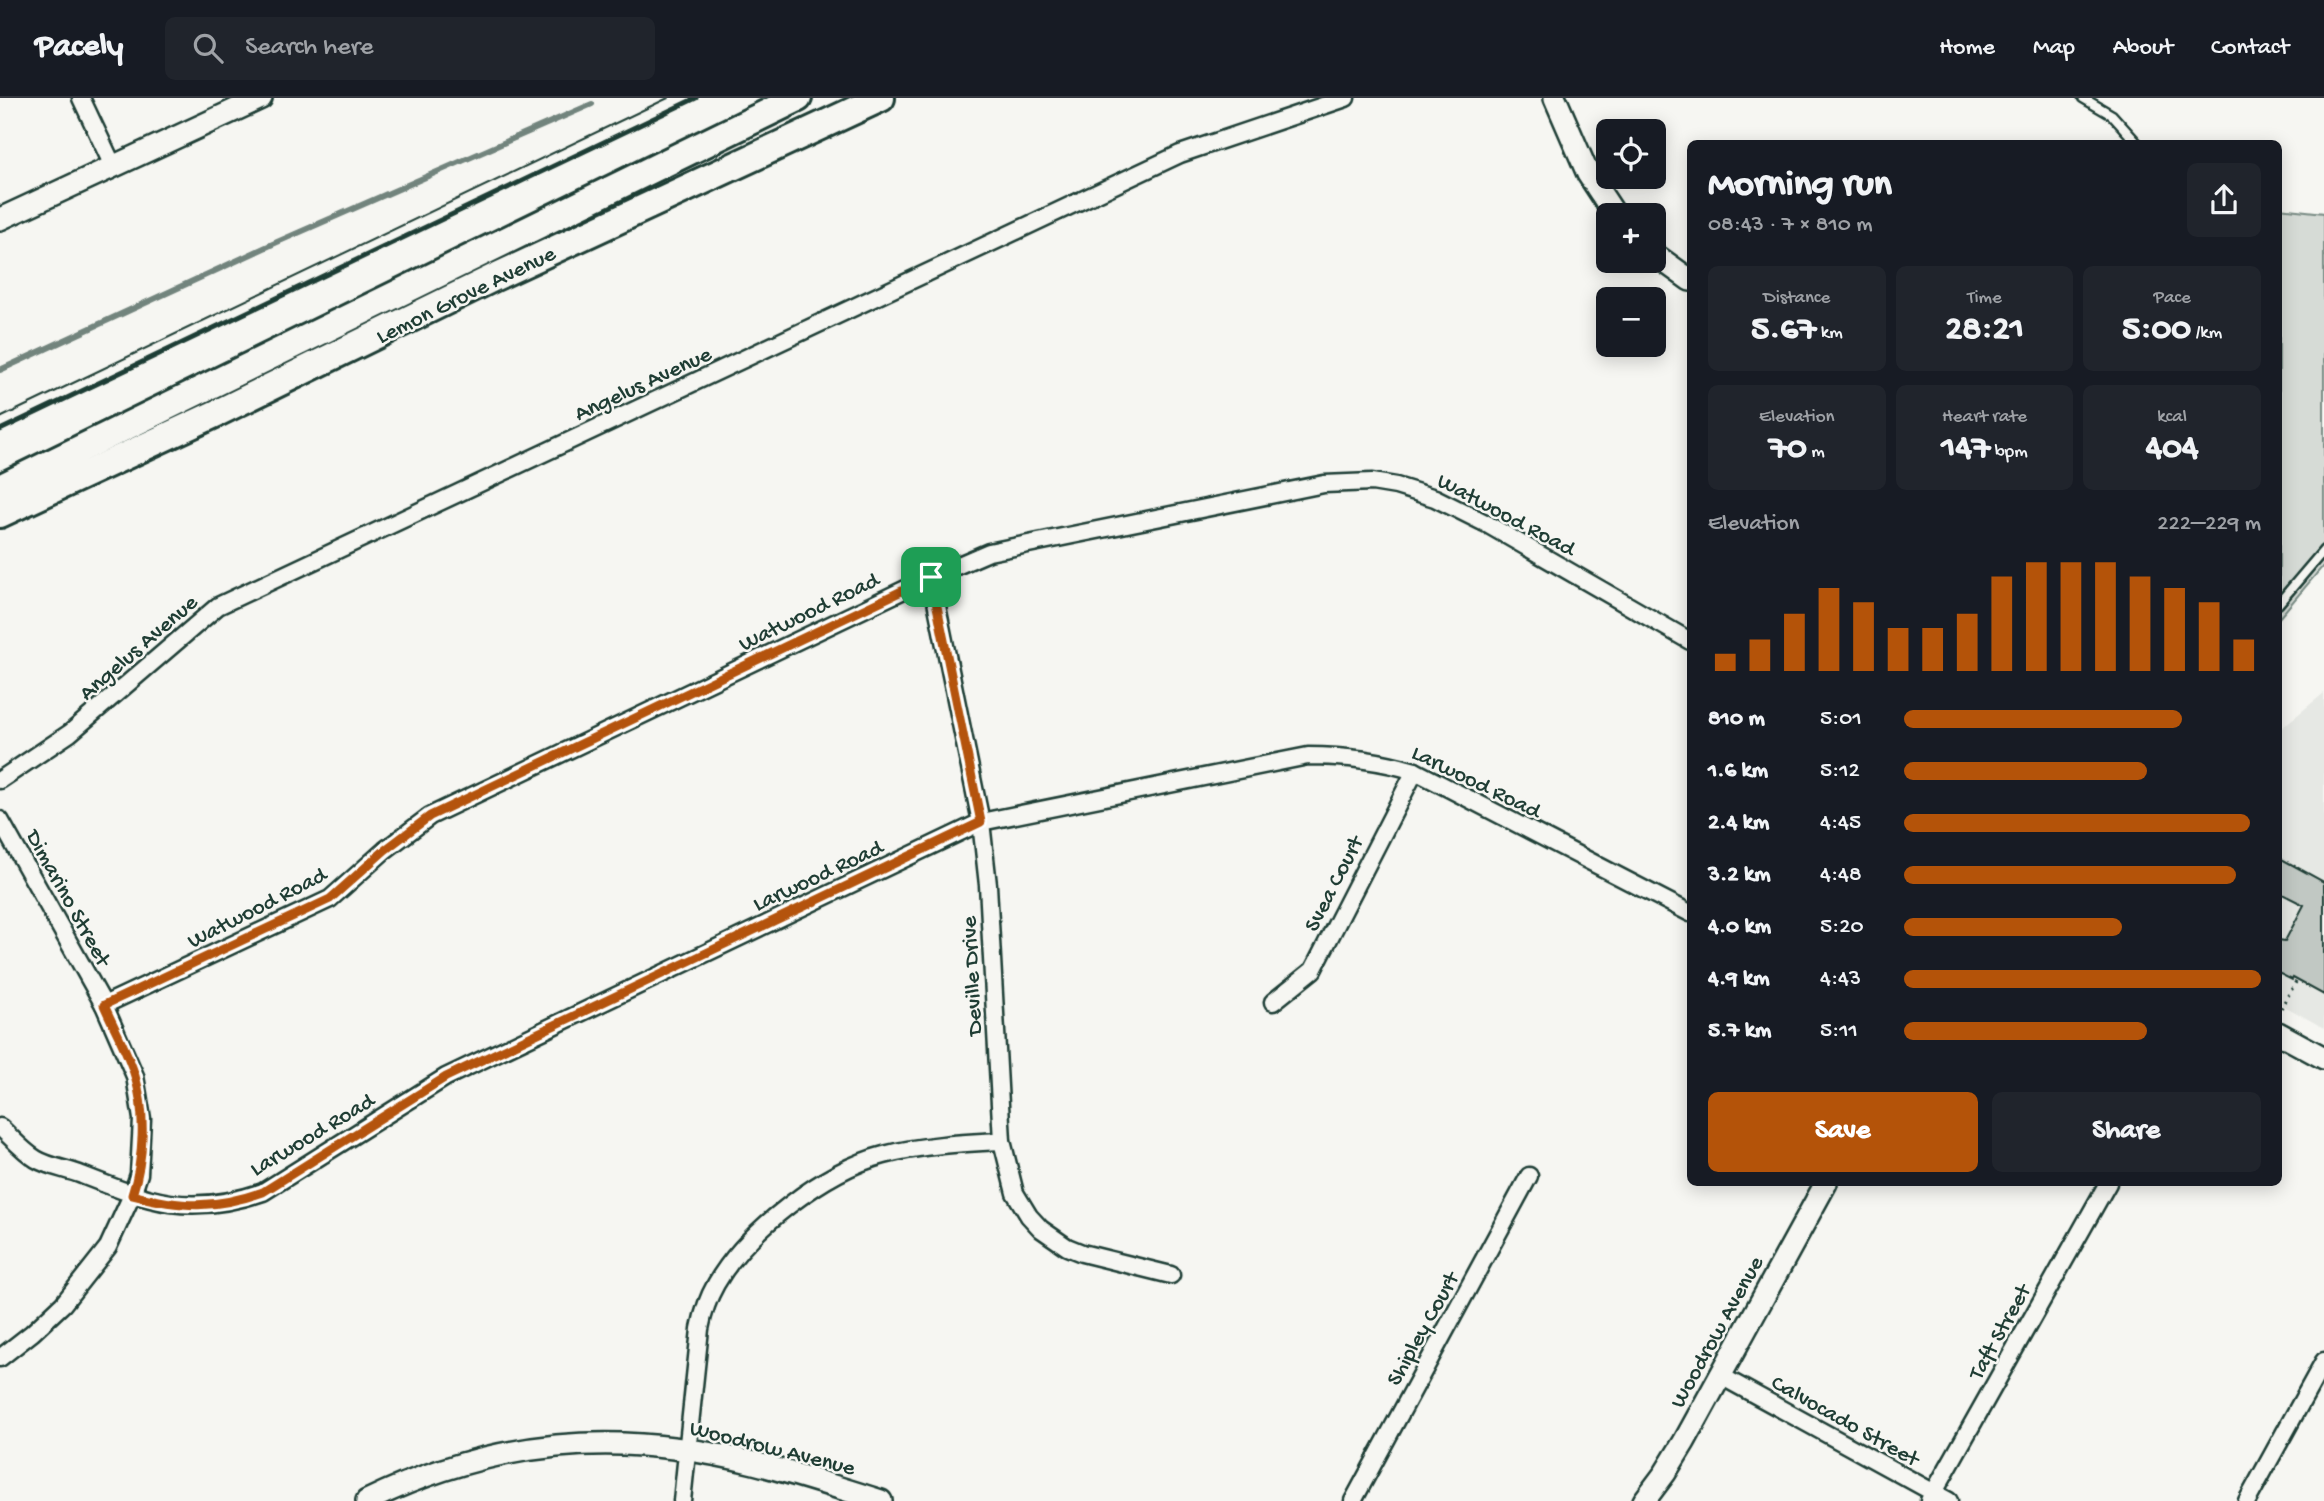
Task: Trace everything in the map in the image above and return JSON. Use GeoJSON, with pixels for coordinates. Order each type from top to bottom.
{"type":"FeatureCollection","features":[{"type":"Feature","properties":{"kind":"main road","name":"Lemon Grove Avenue"},"geometry":{"type":"LineString","coordinates":[[44,480],[798,98]]}},
{"type":"Feature","properties":{"kind":"main road","name":"Lemon Grove Avenue"},"geometry":{"type":"LineString","coordinates":[[44,480],[215,414],[481,284],[881,98]]}},
{"type":"Feature","properties":{"kind":"main road"},"geometry":{"type":"LineString","coordinates":[[0,488],[44,480]]}},
{"type":"Feature","properties":{"kind":"main road"},"geometry":{"type":"LineString","coordinates":[[0,514],[44,480]]}},
{"type":"Feature","properties":{"kind":"street"},"geometry":{"type":"LineString","coordinates":[[80,98],[114,168]]}},
{"type":"Feature","properties":{"kind":"street"},"geometry":{"type":"LineString","coordinates":[[0,219],[261,98]]}},
{"type":"Feature","properties":{"kind":"street","name":"Angelus Avenue"},"geometry":{"type":"LineString","coordinates":[[0,780],[70,733],[218,606],[1180,154],[1346,98]]}},
{"type":"Feature","properties":{"kind":"street"},"geometry":{"type":"LineString","coordinates":[[1555,98],[1588,174],[1607,203]]}},
{"type":"Feature","properties":{"kind":"street"},"geometry":{"type":"LineString","coordinates":[[1666,263],[1687,278]]}},
{"type":"Feature","properties":{"kind":"street","name":"Watwood Road"},"geometry":{"type":"LineString","coordinates":[[104,1005],[330,899],[385,850],[430,816],[931,577],[989,552],[1324,484],[1372,482],[1419,492],[1462,512],[1687,639]]}},
{"type":"Feature","properties":{"kind":"street","name":"Deville Drive"},"geometry":{"type":"LineString","coordinates":[[931,577],[981,822],[988,885],[1002,1141],[1015,1193],[1029,1216],[1054,1238],[1082,1252],[1171,1275]]}},
{"type":"Feature","properties":{"kind":"street","name":"Larwood Road"},"geometry":{"type":"LineString","coordinates":[[0,1126],[37,1159],[132,1195],[165,1204],[194,1206],[234,1202],[263,1192],[446,1077],[981,822],[1308,756],[1345,756],[1415,771],[1687,911]]}},
{"type":"Feature","properties":{"kind":"street","name":"Svea Court"},"geometry":{"type":"LineString","coordinates":[[1273,1002],[1312,970],[1415,771]]}},
{"type":"Feature","properties":{"kind":"street","name":"Dimarino Street"},"geometry":{"type":"LineString","coordinates":[[0,820],[104,1005],[135,1076],[142,1119],[139,1174],[108,1247],[63,1304],[0,1358]]}},
{"type":"Feature","properties":{"kind":"street"},"geometry":{"type":"LineString","coordinates":[[2282,1035],[2324,1058]]}},
{"type":"Feature","properties":{"kind":"street"},"geometry":{"type":"LineString","coordinates":[[682,1501],[703,1314],[715,1284],[747,1244],[799,1198],[829,1178],[882,1155],[1002,1141]]}},
{"type":"Feature","properties":{"kind":"street","name":"Shipley Court"},"geometry":{"type":"LineString","coordinates":[[1353,1501],[1529,1176]]}},
{"type":"Feature","properties":{"kind":"street","name":"Woodrow Avenue"},"geometry":{"type":"LineString","coordinates":[[1644,1501],[1665,1473],[1721,1376],[1824,1186]]}},
{"type":"Feature","properties":{"kind":"street","name":"Taft Street"},"geometry":{"type":"LineString","coordinates":[[1931,1497],[2106,1186]]}},
{"type":"Feature","properties":{"kind":"street"},"geometry":{"type":"LineString","coordinates":[[2247,1501],[2324,1361]]}},
{"type":"Feature","properties":{"kind":"street","name":"Calvocado Street"},"geometry":{"type":"LineString","coordinates":[[1721,1376],[1931,1497],[1949,1501]]}},
{"type":"Feature","properties":{"kind":"street","name":"Woodrow Avenue"},"geometry":{"type":"LineString","coordinates":[[367,1501],[412,1480],[482,1457],[523,1449],[584,1443],[688,1449],[754,1463],[881,1501]]}},
{"type":"Feature","properties":{"kind":"lane"},"geometry":{"type":"LineString","coordinates":[[2083,98],[2112,115],[2134,140]]}},
{"type":"Feature","properties":{"kind":"lane"},"geometry":{"type":"LineString","coordinates":[[2282,599],[2324,550]]}},
{"type":"Feature","properties":{"kind":"path"},"geometry":{"type":"LineString","coordinates":[[2282,1005],[2297,980]]}},
{"type":"Feature","properties":{"kind":"shaded area"},"geometry":{"type":"Polygon","coordinates":[[[2282,208],[2324,213],[2324,565],[2282,614],[2282,208]]]}},
{"type":"Feature","properties":{"kind":"shaded area"},"geometry":{"type":"Polygon","coordinates":[[[2324,693],[2324,1028],[2282,1005],[2282,728],[2324,693]]]}},
{"type":"Feature","properties":{"kind":"building"},"geometry":{"type":"Polygon","coordinates":[[[2282,859],[2324,882],[2324,995],[2282,975],[2282,941],[2285,941],[2304,905],[2282,894],[2282,859]]]}},
{"type":"Feature","properties":{"kind":"waterway"},"geometry":{"type":"LineString","coordinates":[[0,370],[275,243],[592,104]]}},
{"type":"Feature","properties":{"kind":"tram line"},"geometry":{"type":"LineString","coordinates":[[0,418],[668,98]]}},
{"type":"Feature","properties":{"kind":"railway"},"geometry":{"type":"LineString","coordinates":[[0,430],[696,98]]}},
{"type":"Feature","properties":{"kind":"route"},"geometry":{"type":"LineString","coordinates":[[931,577],[981,822],[446,1077],[263,1192],[234,1202],[194,1206],[165,1204],[132,1195],[139,1174],[142,1119],[135,1076],[104,1005],[330,899],[385,850],[430,816],[931,577]]}}]}
